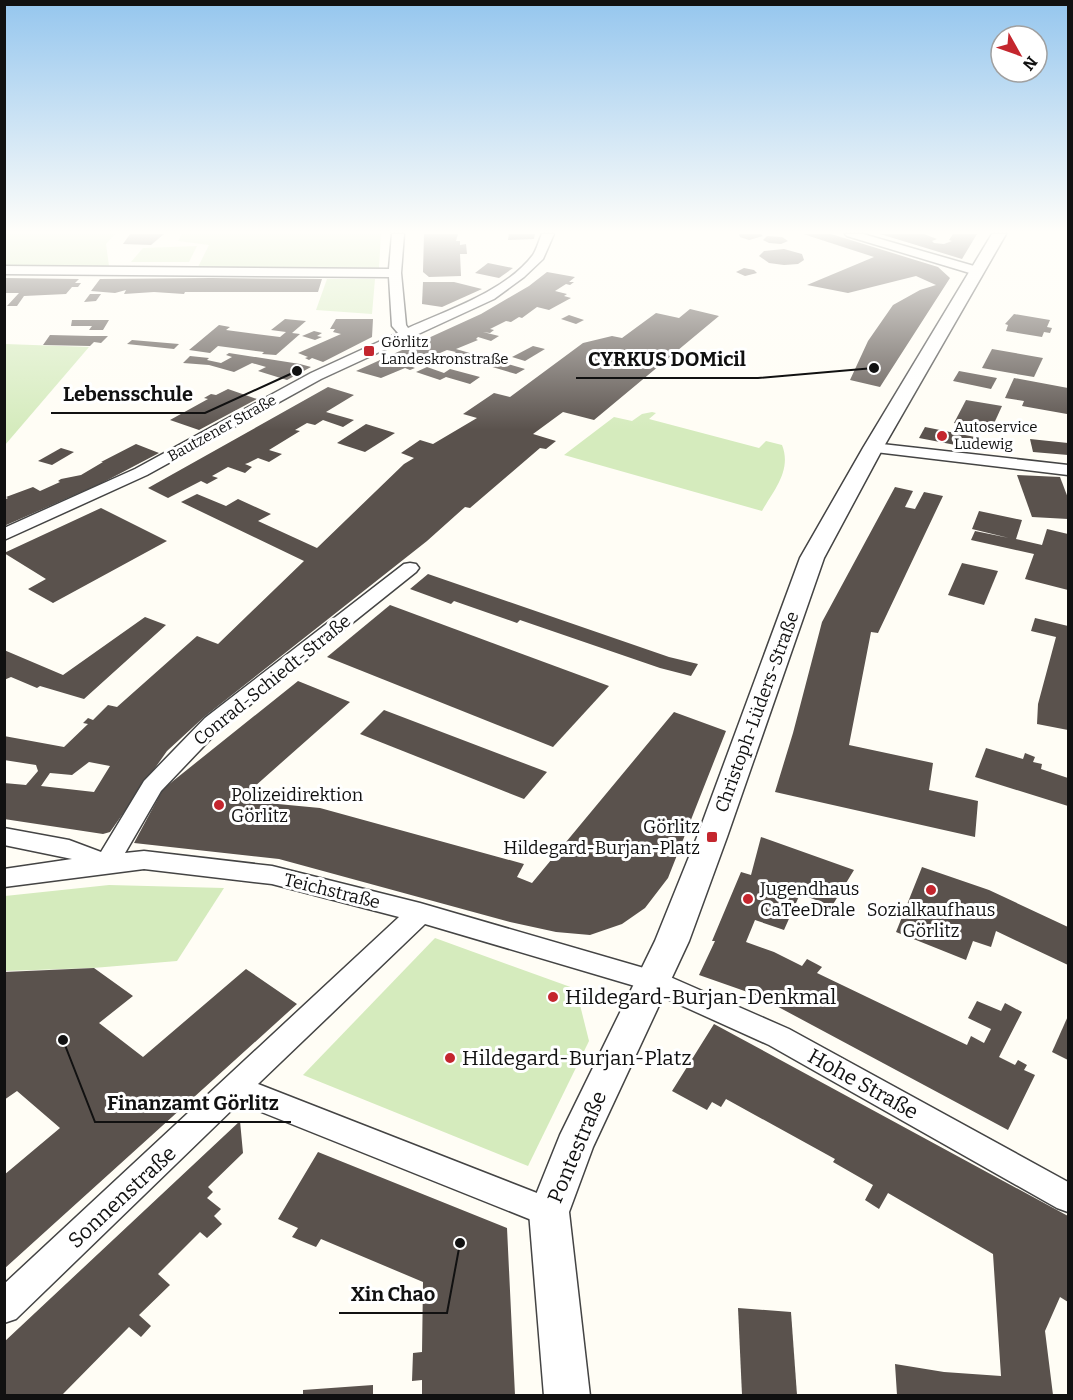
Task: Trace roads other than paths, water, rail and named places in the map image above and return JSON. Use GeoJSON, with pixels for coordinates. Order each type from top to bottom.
{"type":"FeatureCollection","features":[{"type":"Feature","properties":{"kind":"street"},"geometry":{"type":"LineString","coordinates":[[397,299],[399,326],[405,333]]}},
{"type":"Feature","properties":{"kind":"street","name":"Bautzener Straße"},"geometry":{"type":"LineString","coordinates":[[4,535],[141,472],[316,376],[481,299]]}},
{"type":"Feature","properties":{"kind":"street","name":"Christoph-Lüders-Straße"},"geometry":{"type":"LineString","coordinates":[[652,981],[672,942],[712,837],[812,558],[873,448],[961,299]]}},
{"type":"Feature","properties":{"kind":"street"},"geometry":{"type":"LineString","coordinates":[[873,448],[1068,470]]}},
{"type":"Feature","properties":{"kind":"street","name":"Conrad-Schiedt-Straße"},"geometry":{"type":"LineString","coordinates":[[107,863],[152,786],[213,723],[410,568]]}},
{"type":"Feature","properties":{"kind":"street"},"geometry":{"type":"LineString","coordinates":[[4,836],[69,849],[107,863]]}},
{"type":"Feature","properties":{"kind":"street","name":"Teichstraße"},"geometry":{"type":"LineString","coordinates":[[4,878],[144,860],[272,875],[420,913],[652,981]]}},
{"type":"Feature","properties":{"kind":"street","name":"Sonnenstraße"},"geometry":{"type":"LineString","coordinates":[[4,1307],[237,1089],[420,913]]}},
{"type":"Feature","properties":{"kind":"street","name":"Hohe Straße"},"geometry":{"type":"LineString","coordinates":[[652,981],[779,1037],[1068,1198]]}},
{"type":"Feature","properties":{"kind":"street","name":"Pontestraße"},"geometry":{"type":"LineString","coordinates":[[567,1395],[549,1212],[574,1148],[652,981]]}},
{"type":"Feature","properties":{"kind":"street"},"geometry":{"type":"LineString","coordinates":[[237,1089],[549,1212]]}},
{"type":"Feature","properties":{"kind":"place","name":"Görlitz Landeskronstraße"},"geometry":{"type":"Point","coordinates":[369,351]}},
{"type":"Feature","properties":{"kind":"place","name":"CYRKUS DOMicil"},"geometry":{"type":"Point","coordinates":[874,368]}},
{"type":"Feature","properties":{"kind":"place","name":"Lebensschule"},"geometry":{"type":"Point","coordinates":[297,371]}},
{"type":"Feature","properties":{"kind":"place","name":"Autoservice Ludewig"},"geometry":{"type":"Point","coordinates":[942,436]}},
{"type":"Feature","properties":{"kind":"place","name":"Polizeidirektion Görlitz"},"geometry":{"type":"Point","coordinates":[219,805]}},
{"type":"Feature","properties":{"kind":"place","name":"Görlitz Hildegard-Burjan-Platz"},"geometry":{"type":"Point","coordinates":[712,837]}},
{"type":"Feature","properties":{"kind":"place","name":"Sozialkaufhaus Görlitz"},"geometry":{"type":"Point","coordinates":[931,890]}},
{"type":"Feature","properties":{"kind":"place","name":"Jugendhaus CaTeeDrale"},"geometry":{"type":"Point","coordinates":[748,899]}},
{"type":"Feature","properties":{"kind":"place","name":"Hildegard-Burjan-Denkmal"},"geometry":{"type":"Point","coordinates":[553,997]}},
{"type":"Feature","properties":{"kind":"place","name":"Finanzamt Görlitz"},"geometry":{"type":"Point","coordinates":[63,1040]}},
{"type":"Feature","properties":{"kind":"place","name":"Hildegard-Burjan-Platz"},"geometry":{"type":"Point","coordinates":[450,1058]}},
{"type":"Feature","properties":{"kind":"place","name":"Xin Chao"},"geometry":{"type":"Point","coordinates":[460,1243]}}]}
